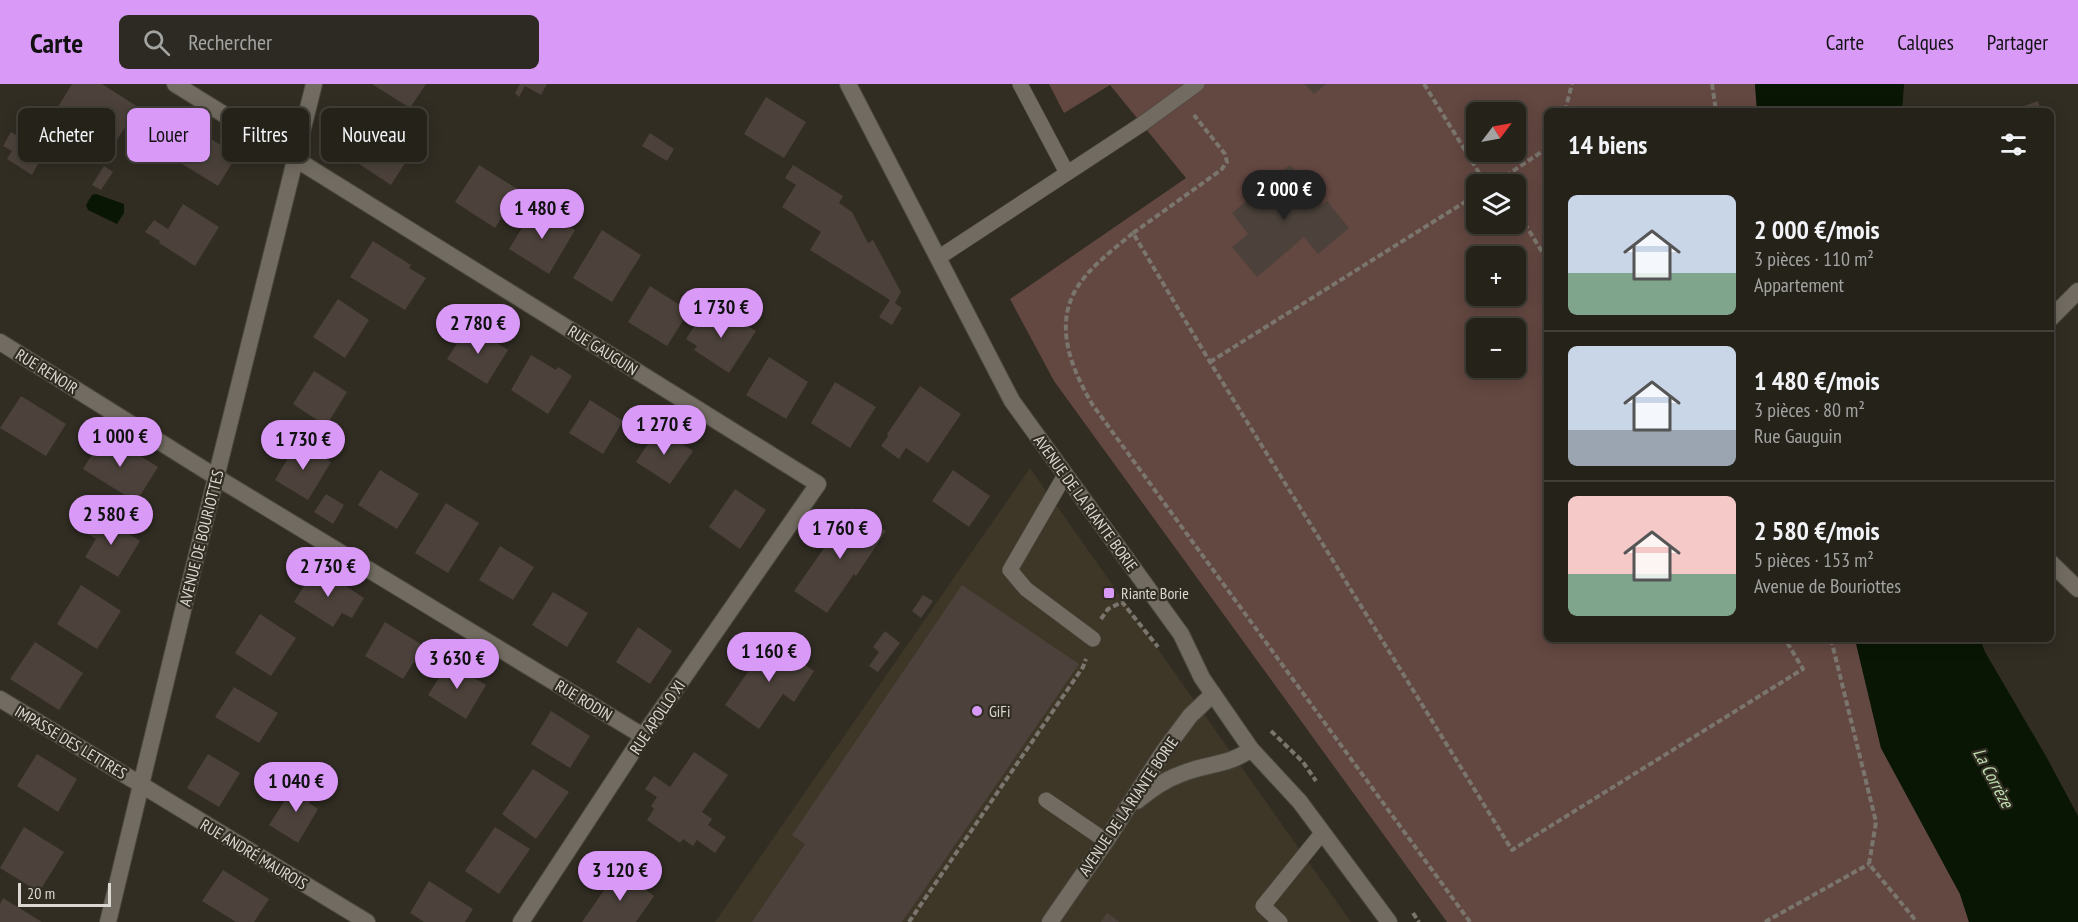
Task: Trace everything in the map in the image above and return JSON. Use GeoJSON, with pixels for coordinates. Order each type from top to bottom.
{"type":"FeatureCollection","features":[{"type":"Feature","properties":{"kind":"street","name":"RUE GAUGUIN"},"geometry":{"type":"LineString","coordinates":[[175,84],[222,113]]}},
{"type":"Feature","properties":{"kind":"street","name":"AVENUE DE BOURIOTTES"},"geometry":{"type":"LineString","coordinates":[[308,108],[314,84]]}},
{"type":"Feature","properties":{"kind":"street","name":"AVENUE DE LA RIANTE BORIE"},"geometry":{"type":"LineString","coordinates":[[849,84],[1012,401],[1181,634],[1202,678],[1251,749],[1300,802],[1389,922]]}},
{"type":"Feature","properties":{"kind":"street","name":"AVENUE DE BOURIOTTES"},"geometry":{"type":"LineString","coordinates":[[108,922],[295,162]]}},
{"type":"Feature","properties":{"kind":"street","name":"RUE GAUGUIN"},"geometry":{"type":"LineString","coordinates":[[302,162],[818,484]]}},
{"type":"Feature","properties":{"kind":"street"},"geometry":{"type":"LineString","coordinates":[[2054,316],[2078,291]]}},
{"type":"Feature","properties":{"kind":"street","name":"RUE RENOIR"},"geometry":{"type":"LineString","coordinates":[[0,342],[216,477]]}},
{"type":"Feature","properties":{"kind":"street","name":"RUE RODIN"},"geometry":{"type":"LineString","coordinates":[[216,477],[644,736]]}},
{"type":"Feature","properties":{"kind":"street","name":"RUE APOLLO XI"},"geometry":{"type":"LineString","coordinates":[[521,922],[644,736],[818,484]]}},
{"type":"Feature","properties":{"kind":"street"},"geometry":{"type":"LineString","coordinates":[[2054,566],[2078,589]]}},
{"type":"Feature","properties":{"kind":"street","name":"AVENUE DE LA RIANTE BORIE"},"geometry":{"type":"LineString","coordinates":[[1050,922],[1164,751],[1190,716],[1213,694]]}},
{"type":"Feature","properties":{"kind":"street","name":"IMPASSE DES LETTRES"},"geometry":{"type":"LineString","coordinates":[[0,699],[141,785]]}},
{"type":"Feature","properties":{"kind":"street"},"geometry":{"type":"LineString","coordinates":[[1127,809],[1157,785],[1182,773],[1241,757],[1251,749]]}},
{"type":"Feature","properties":{"kind":"street","name":"RUE ANDRÉ MAUROIS"},"geometry":{"type":"LineString","coordinates":[[141,785],[367,922]]}},
{"type":"Feature","properties":{"kind":"lane"},"geometry":{"type":"LineString","coordinates":[[1020,84],[1067,173]]}},
{"type":"Feature","properties":{"kind":"lane"},"geometry":{"type":"LineString","coordinates":[[938,258],[1197,84]]}},
{"type":"Feature","properties":{"kind":"lane"},"geometry":{"type":"LineString","coordinates":[[1065,475],[1010,570],[1026,589],[1093,639]]}},
{"type":"Feature","properties":{"kind":"lane"},"geometry":{"type":"LineString","coordinates":[[1046,800],[1106,841]]}},
{"type":"Feature","properties":{"kind":"lane"},"geometry":{"type":"LineString","coordinates":[[1280,922],[1263,906],[1323,833]]}},
{"type":"Feature","properties":{"kind":"path"},"geometry":{"type":"LineString","coordinates":[[1425,84],[1480,174]]}},
{"type":"Feature","properties":{"kind":"path"},"geometry":{"type":"LineString","coordinates":[[1566,108],[1572,84]]}},
{"type":"Feature","properties":{"kind":"path"},"geometry":{"type":"LineString","coordinates":[[1712,84],[1716,108]]}},
{"type":"Feature","properties":{"kind":"path"},"geometry":{"type":"LineString","coordinates":[[1180,97],[1225,154],[1227,162],[1221,170],[1133,233],[1098,264],[1075,291],[1069,309],[1067,346],[1072,363],[1092,404],[1470,922]]}},
{"type":"Feature","properties":{"kind":"path"},"geometry":{"type":"LineString","coordinates":[[1511,174],[1544,150]]}},
{"type":"Feature","properties":{"kind":"path"},"geometry":{"type":"LineString","coordinates":[[1209,362],[1466,201]]}},
{"type":"Feature","properties":{"kind":"path"},"geometry":{"type":"LineString","coordinates":[[1526,226],[1544,255]]}},
{"type":"Feature","properties":{"kind":"path"},"geometry":{"type":"LineString","coordinates":[[1133,233],[1209,362],[1512,850],[1803,669],[1787,642]]}},
{"type":"Feature","properties":{"kind":"path"},"geometry":{"type":"LineString","coordinates":[[909,922],[1083,667],[1098,624],[1108,609],[1122,602],[1160,650],[1181,634]]}},
{"type":"Feature","properties":{"kind":"path"},"geometry":{"type":"LineString","coordinates":[[1832,642],[1875,822],[1869,864],[1917,922]]}},
{"type":"Feature","properties":{"kind":"path"},"geometry":{"type":"LineString","coordinates":[[1269,730],[1303,762],[1323,790]]}},
{"type":"Feature","properties":{"kind":"path"},"geometry":{"type":"LineString","coordinates":[[1765,922],[1869,864]]}},
{"type":"Feature","properties":{"kind":"path"},"geometry":{"type":"LineString","coordinates":[[1407,905],[1419,922]]}},
{"type":"Feature","properties":{"kind":"shaded area"},"geometry":{"type":"Polygon","coordinates":[[[1049,84],[1755,84],[1757,108],[1544,108],[1544,642],[1856,642],[1881,748],[1960,894],[1969,922],[1447,922],[1054,381],[1010,299],[1186,178],[1110,85],[1064,113],[1049,84]]]}},
{"type":"Feature","properties":{"kind":"shaded area"},"geometry":{"type":"Polygon","coordinates":[[[1030,468],[1351,922],[715,922],[1030,468]]]}},
{"type":"Feature","properties":{"kind":"water"},"geometry":{"type":"Polygon","coordinates":[[[1755,84],[1904,84],[1902,108],[1757,108],[1755,84]]]}},
{"type":"Feature","properties":{"kind":"water"},"geometry":{"type":"Polygon","coordinates":[[[96,194],[124,204],[124,213],[117,224],[88,210],[86,205],[92,195],[96,194]]]}},
{"type":"Feature","properties":{"kind":"water","name":"La Corrèze"},"geometry":{"type":"Polygon","coordinates":[[[1856,642],[1981,642],[2078,816],[2078,922],[1969,922],[1960,894],[1881,748],[1856,642]]]}},
{"type":"Feature","properties":{"kind":"building"},"geometry":{"type":"Polygon","coordinates":[[[72,84],[102,84],[138,107],[127,108],[127,124],[115,143],[115,108],[58,107],[72,84]]]}},
{"type":"Feature","properties":{"kind":"building"},"geometry":{"type":"Polygon","coordinates":[[[372,84],[426,84],[410,108],[372,84]]]}},
{"type":"Feature","properties":{"kind":"building"},"geometry":{"type":"Polygon","coordinates":[[[520,84],[547,84],[541,95],[525,86],[519,97],[515,93],[520,84]]]}},
{"type":"Feature","properties":{"kind":"building"},"geometry":{"type":"Polygon","coordinates":[[[1305,84],[1326,84],[1314,94],[1305,84]]]}},
{"type":"Feature","properties":{"kind":"building"},"geometry":{"type":"Polygon","coordinates":[[[766,97],[806,122],[784,158],[744,134],[766,97]]]}},
{"type":"Feature","properties":{"kind":"building"},"geometry":{"type":"Polygon","coordinates":[[[2038,101],[2040,108],[2018,108],[2038,101]]]}},
{"type":"Feature","properties":{"kind":"building"},"geometry":{"type":"Polygon","coordinates":[[[11,132],[18,136],[18,162],[39,162],[32,175],[7,159],[12,151],[3,146],[11,132]]]}},
{"type":"Feature","properties":{"kind":"building"},"geometry":{"type":"Polygon","coordinates":[[[650,133],[674,149],[667,161],[642,146],[650,133]]]}},
{"type":"Feature","properties":{"kind":"building"},"geometry":{"type":"Polygon","coordinates":[[[210,138],[222,146],[222,162],[233,162],[218,186],[179,162],[210,162],[210,138]]]}},
{"type":"Feature","properties":{"kind":"building"},"geometry":{"type":"Polygon","coordinates":[[[356,162],[406,162],[391,185],[356,162]]]}},
{"type":"Feature","properties":{"kind":"building"},"geometry":{"type":"Polygon","coordinates":[[[479,165],[519,190],[495,228],[455,202],[479,165]]]}},
{"type":"Feature","properties":{"kind":"building"},"geometry":{"type":"Polygon","coordinates":[[[793,165],[843,196],[839,203],[852,212],[868,243],[873,240],[901,292],[895,303],[902,308],[892,325],[879,317],[890,300],[810,250],[821,232],[782,207],[796,185],[785,178],[793,165]]]}},
{"type":"Feature","properties":{"kind":"building"},"geometry":{"type":"Polygon","coordinates":[[[1290,165],[1323,204],[1327,201],[1349,228],[1318,254],[1304,237],[1257,277],[1232,247],[1248,234],[1232,213],[1290,165]]]}},
{"type":"Feature","properties":{"kind":"building"},"geometry":{"type":"Polygon","coordinates":[[[104,166],[113,172],[101,190],[92,185],[104,166]]]}},
{"type":"Feature","properties":{"kind":"building"},"geometry":{"type":"Polygon","coordinates":[[[183,204],[219,227],[195,266],[145,232],[154,220],[168,229],[183,204]]]}},
{"type":"Feature","properties":{"kind":"building"},"geometry":{"type":"Polygon","coordinates":[[[536,205],[575,230],[549,274],[509,249],[536,205]]]}},
{"type":"Feature","properties":{"kind":"building"},"geometry":{"type":"Polygon","coordinates":[[[602,230],[641,255],[612,302],[573,278],[602,230]]]}},
{"type":"Feature","properties":{"kind":"building"},"geometry":{"type":"Polygon","coordinates":[[[373,241],[411,265],[409,268],[426,278],[405,310],[350,277],[373,241]]]}},
{"type":"Feature","properties":{"kind":"building"},"geometry":{"type":"Polygon","coordinates":[[[650,286],[689,311],[667,346],[628,322],[650,286]]]}},
{"type":"Feature","properties":{"kind":"building"},"geometry":{"type":"Polygon","coordinates":[[[338,299],[369,320],[345,358],[313,337],[338,299]]]}},
{"type":"Feature","properties":{"kind":"building"},"geometry":{"type":"Polygon","coordinates":[[[720,308],[756,331],[729,373],[694,350],[697,346],[686,339],[702,314],[712,321],[720,308]]]}},
{"type":"Feature","properties":{"kind":"building"},"geometry":{"type":"Polygon","coordinates":[[[469,325],[508,350],[487,384],[447,359],[469,325]]]}},
{"type":"Feature","properties":{"kind":"building"},"geometry":{"type":"Polygon","coordinates":[[[531,355],[556,370],[558,367],[572,376],[548,414],[511,390],[531,355]]]}},
{"type":"Feature","properties":{"kind":"building"},"geometry":{"type":"Polygon","coordinates":[[[769,357],[808,382],[786,419],[746,395],[769,357]]]}},
{"type":"Feature","properties":{"kind":"building"},"geometry":{"type":"Polygon","coordinates":[[[314,371],[347,392],[326,426],[293,404],[314,371]]]}},
{"type":"Feature","properties":{"kind":"building"},"geometry":{"type":"Polygon","coordinates":[[[835,382],[876,407],[850,448],[811,423],[835,382]]]}},
{"type":"Feature","properties":{"kind":"building"},"geometry":{"type":"Polygon","coordinates":[[[920,386],[961,414],[928,463],[906,448],[899,459],[881,446],[920,386]]]}},
{"type":"Feature","properties":{"kind":"building"},"geometry":{"type":"Polygon","coordinates":[[[21,396],[66,424],[46,456],[0,428],[21,396]]]}},
{"type":"Feature","properties":{"kind":"building"},"geometry":{"type":"Polygon","coordinates":[[[590,400],[623,421],[603,454],[569,433],[590,400]]]}},
{"type":"Feature","properties":{"kind":"building"},"geometry":{"type":"Polygon","coordinates":[[[658,428],[693,451],[670,484],[636,462],[658,428]]]}},
{"type":"Feature","properties":{"kind":"building"},"geometry":{"type":"Polygon","coordinates":[[[105,434],[158,467],[136,502],[83,469],[105,434]]]}},
{"type":"Feature","properties":{"kind":"building"},"geometry":{"type":"Polygon","coordinates":[[[298,441],[331,462],[308,500],[275,480],[298,441]]]}},
{"type":"Feature","properties":{"kind":"building"},"geometry":{"type":"Polygon","coordinates":[[[380,470],[419,494],[397,529],[358,505],[380,470]]]}},
{"type":"Feature","properties":{"kind":"building"},"geometry":{"type":"Polygon","coordinates":[[[953,470],[990,496],[969,527],[932,501],[953,470]]]}},
{"type":"Feature","properties":{"kind":"building"},"geometry":{"type":"Polygon","coordinates":[[[735,489],[766,510],[740,549],[709,527],[735,489]]]}},
{"type":"Feature","properties":{"kind":"building"},"geometry":{"type":"Polygon","coordinates":[[[326,494],[344,505],[333,524],[314,512],[326,494]]]}},
{"type":"Feature","properties":{"kind":"building"},"geometry":{"type":"Polygon","coordinates":[[[446,503],[479,523],[448,573],[415,553],[446,503]]]}},
{"type":"Feature","properties":{"kind":"building"},"geometry":{"type":"Polygon","coordinates":[[[852,508],[886,531],[856,576],[854,574],[827,613],[794,591],[852,508]]]}},
{"type":"Feature","properties":{"kind":"building"},"geometry":{"type":"Polygon","coordinates":[[[97,515],[140,541],[118,577],[85,557],[96,539],[86,533],[97,515]]]}},
{"type":"Feature","properties":{"kind":"building"},"geometry":{"type":"Polygon","coordinates":[[[500,546],[534,567],[513,600],[479,580],[500,546]]]}},
{"type":"Feature","properties":{"kind":"building"},"geometry":{"type":"Polygon","coordinates":[[[316,566],[364,598],[352,618],[342,613],[333,627],[294,602],[316,566]]]}},
{"type":"Feature","properties":{"kind":"building"},"geometry":{"type":"Polygon","coordinates":[[[81,585],[121,611],[97,649],[57,624],[81,585]]]}},
{"type":"Feature","properties":{"kind":"building"},"geometry":{"type":"Polygon","coordinates":[[[962,585],[1079,664],[902,922],[752,922],[805,844],[792,835],[962,585]]]}},
{"type":"Feature","properties":{"kind":"building"},"geometry":{"type":"Polygon","coordinates":[[[553,592],[588,613],[567,647],[532,625],[553,592]]]}},
{"type":"Feature","properties":{"kind":"building"},"geometry":{"type":"Polygon","coordinates":[[[923,595],[933,601],[921,618],[912,611],[923,595]]]}},
{"type":"Feature","properties":{"kind":"building"},"geometry":{"type":"Polygon","coordinates":[[[260,614],[296,638],[271,676],[235,653],[260,614]]]}},
{"type":"Feature","properties":{"kind":"building"},"geometry":{"type":"Polygon","coordinates":[[[385,622],[424,646],[403,679],[365,656],[385,622]]]}},
{"type":"Feature","properties":{"kind":"building"},"geometry":{"type":"Polygon","coordinates":[[[638,627],[672,651],[650,684],[616,662],[638,627]]]}},
{"type":"Feature","properties":{"kind":"building"},"geometry":{"type":"Polygon","coordinates":[[[885,631],[900,643],[878,672],[869,666],[879,652],[873,647],[885,631]]]}},
{"type":"Feature","properties":{"kind":"building"},"geometry":{"type":"Polygon","coordinates":[[[772,637],[806,661],[804,664],[814,671],[794,702],[783,694],[759,729],[725,705],[772,637]]]}},
{"type":"Feature","properties":{"kind":"building"},"geometry":{"type":"Polygon","coordinates":[[[35,642],[83,673],[59,710],[10,679],[35,642]]]}},
{"type":"Feature","properties":{"kind":"building"},"geometry":{"type":"Polygon","coordinates":[[[449,662],[486,685],[466,719],[428,695],[449,662]]]}},
{"type":"Feature","properties":{"kind":"building"},"geometry":{"type":"Polygon","coordinates":[[[234,687],[278,713],[259,743],[215,717],[234,687]]]}},
{"type":"Feature","properties":{"kind":"building"},"geometry":{"type":"Polygon","coordinates":[[[551,711],[590,736],[570,768],[531,744],[551,711]]]}},
{"type":"Feature","properties":{"kind":"building"},"geometry":{"type":"Polygon","coordinates":[[[694,752],[728,775],[702,812],[712,819],[708,825],[726,837],[715,853],[697,840],[693,846],[683,839],[680,843],[647,820],[654,809],[651,806],[657,797],[645,789],[654,776],[670,787],[694,752]]]}},
{"type":"Feature","properties":{"kind":"building"},"geometry":{"type":"Polygon","coordinates":[[[37,754],[77,779],[58,812],[17,786],[37,754]]]}},
{"type":"Feature","properties":{"kind":"building"},"geometry":{"type":"Polygon","coordinates":[[[208,754],[240,773],[219,807],[187,788],[208,754]]]}},
{"type":"Feature","properties":{"kind":"building"},"geometry":{"type":"Polygon","coordinates":[[[533,769],[569,792],[536,839],[502,814],[533,769]]]}},
{"type":"Feature","properties":{"kind":"building"},"geometry":{"type":"Polygon","coordinates":[[[298,780],[316,791],[309,803],[318,809],[298,843],[269,825],[298,780]]]}},
{"type":"Feature","properties":{"kind":"building"},"geometry":{"type":"Polygon","coordinates":[[[24,827],[64,852],[39,892],[0,868],[24,827]]]}},
{"type":"Feature","properties":{"kind":"building"},"geometry":{"type":"Polygon","coordinates":[[[495,827],[530,849],[499,894],[465,871],[495,827]]]}},
{"type":"Feature","properties":{"kind":"building"},"geometry":{"type":"Polygon","coordinates":[[[223,870],[269,899],[254,922],[236,922],[202,901],[223,870]]]}},
{"type":"Feature","properties":{"kind":"building"},"geometry":{"type":"Polygon","coordinates":[[[618,870],[654,896],[636,922],[582,922],[618,870]]]}},
{"type":"Feature","properties":{"kind":"building"},"geometry":{"type":"Polygon","coordinates":[[[429,881],[473,909],[465,922],[424,922],[410,913],[429,881]]]}},
{"type":"Feature","properties":{"kind":"building"},"geometry":{"type":"Polygon","coordinates":[[[3,898],[42,922],[0,922],[0,904],[3,898]]]}},
{"type":"Feature","properties":{"kind":"building"},"geometry":{"type":"Polygon","coordinates":[[[1107,913],[1120,922],[1101,922],[1107,913]]]}},
{"type":"Feature","properties":{"kind":"place","name":"Riante Borie"},"geometry":{"type":"Point","coordinates":[1109,593]}},
{"type":"Feature","properties":{"kind":"place","name":"GiFi"},"geometry":{"type":"Point","coordinates":[977,711]}}]}
